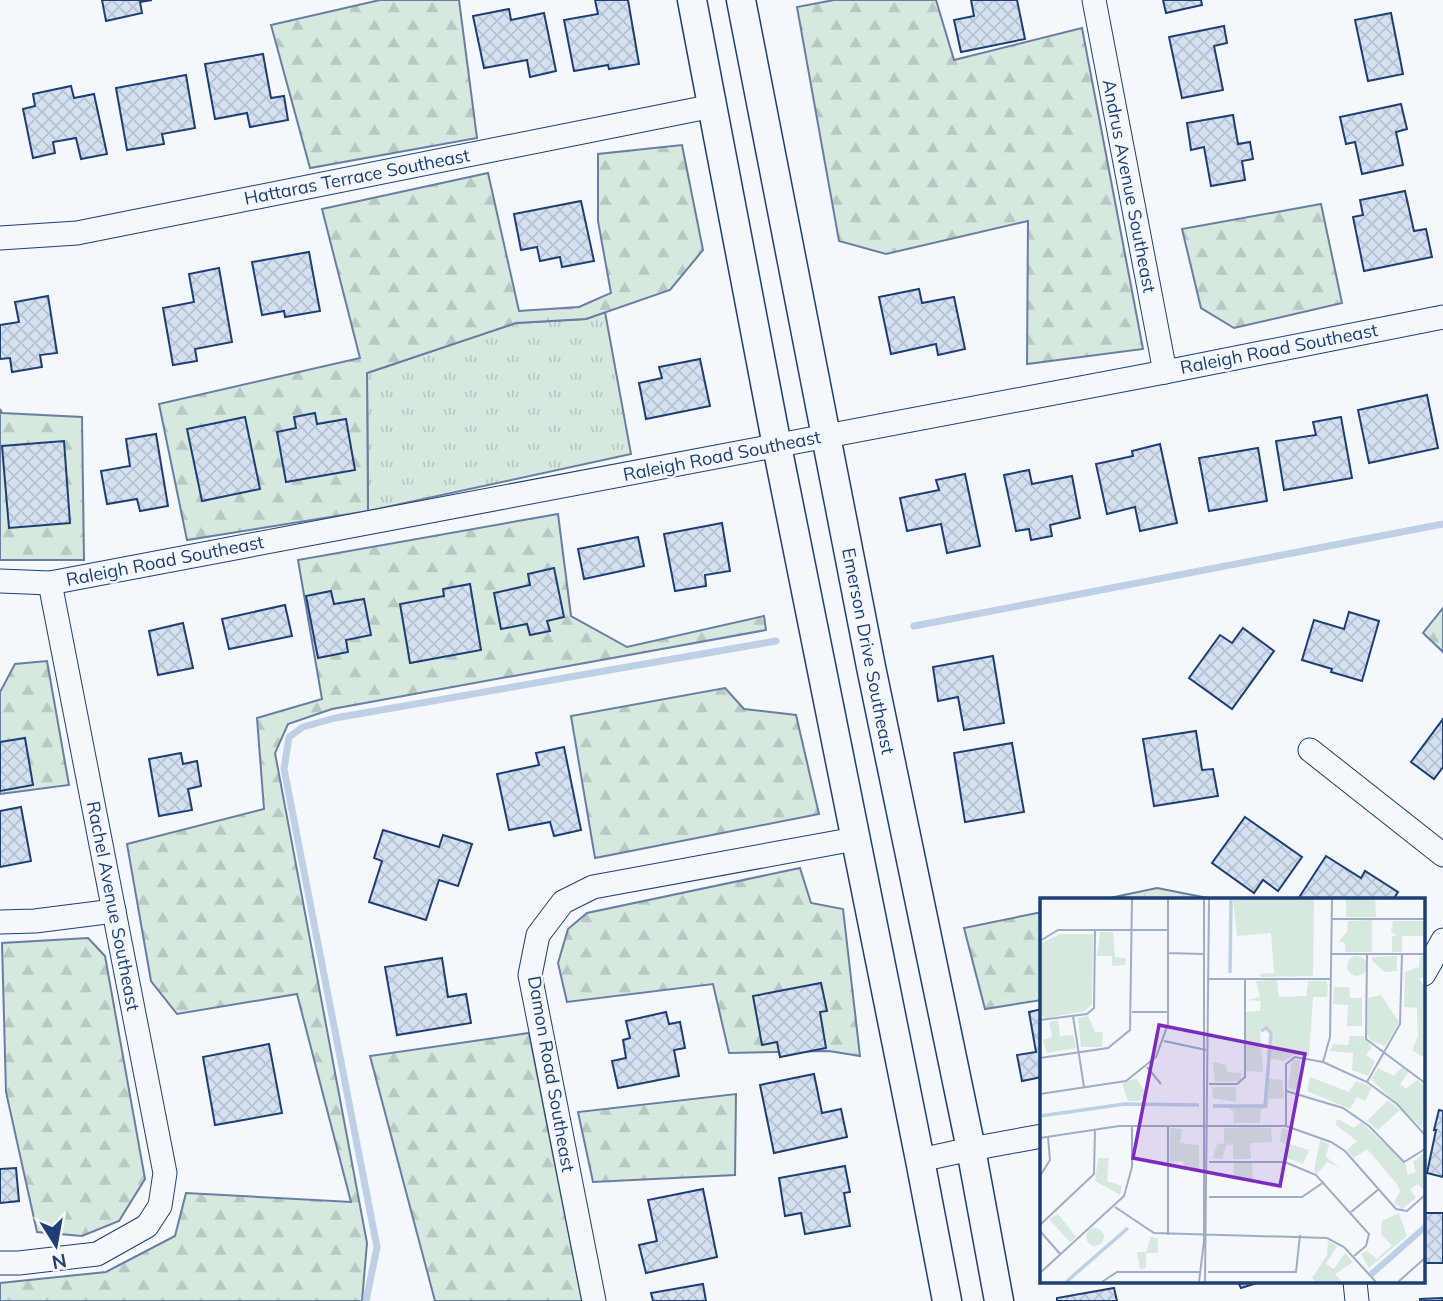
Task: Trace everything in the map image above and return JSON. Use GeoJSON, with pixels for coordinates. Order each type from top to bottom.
{"type":"FeatureCollection","features":[{"type":"Feature","properties":{"kind":"street"},"geometry":{"type":"LineString","coordinates":[[692,0],[777,446],[947,1301]]}},
{"type":"Feature","properties":{"kind":"street","name":"Emerson Drive Southeast"},"geometry":{"type":"LineString","coordinates":[[741,0],[825,437],[971,1149],[999,1301]]}},
{"type":"Feature","properties":{"kind":"street","name":"Andrus Avenue Southeast"},"geometry":{"type":"LineString","coordinates":[[1094,0],[1165,372]]}},
{"type":"Feature","properties":{"kind":"street","name":"Hattaras Terrace Southeast"},"geometry":{"type":"LineString","coordinates":[[0,239],[77,233],[713,106]]}},
{"type":"Feature","properties":{"kind":"street","name":"Raleigh Road Southeast"},"geometry":{"type":"LineString","coordinates":[[0,581],[50,583],[1443,317]]}},
{"type":"Feature","properties":{"kind":"street","name":"Rachel Avenue Southeast"},"geometry":{"type":"LineString","coordinates":[[0,1263],[19,1264],[97,1254],[147,1226],[160,1206],[165,1173],[50,583]]}},
{"type":"Feature","properties":{"kind":"street"},"geometry":{"type":"LineString","coordinates":[[1310,750],[1443,855]]}},
{"type":"Feature","properties":{"kind":"street","name":"Damon Road Southeast"},"geometry":{"type":"LineString","coordinates":[[594,1301],[530,975],[538,935],[563,902],[593,887],[855,839]]}},
{"type":"Feature","properties":{"kind":"street"},"geometry":{"type":"LineString","coordinates":[[0,922],[35,921],[114,911]]}},
{"type":"Feature","properties":{"kind":"street"},"geometry":{"type":"LineString","coordinates":[[1426,970],[1443,940]]}},
{"type":"Feature","properties":{"kind":"street"},"geometry":{"type":"LineString","coordinates":[[920,1160],[1040,1136]]}},
{"type":"Feature","properties":{"kind":"green space"},"geometry":{"type":"Polygon","coordinates":[[[380,0],[459,0],[477,138],[310,168],[271,25],[380,0]]]}},
{"type":"Feature","properties":{"kind":"green space"},"geometry":{"type":"Polygon","coordinates":[[[834,0],[936,0],[954,60],[1082,28],[1143,349],[1027,364],[1028,221],[886,254],[839,241],[797,7],[834,0]]]}},
{"type":"Feature","properties":{"kind":"green space"},"geometry":{"type":"Polygon","coordinates":[[[682,145],[703,250],[670,290],[586,319],[516,323],[367,373],[368,511],[187,540],[159,404],[360,358],[322,209],[488,173],[519,311],[579,307],[611,293],[598,221],[598,154],[682,145]]]}},
{"type":"Feature","properties":{"kind":"green space"},"geometry":{"type":"Polygon","coordinates":[[[1321,204],[1342,303],[1234,328],[1201,308],[1182,229],[1321,204]]]}},
{"type":"Feature","properties":{"kind":"green space"},"geometry":{"type":"Polygon","coordinates":[[[605,312],[631,454],[368,511],[367,373],[516,323],[586,319],[605,312]]]}},
{"type":"Feature","properties":{"kind":"green space"},"geometry":{"type":"Polygon","coordinates":[[[0,409],[2,413],[82,417],[84,560],[0,560],[0,409]]]}},
{"type":"Feature","properties":{"kind":"green space"},"geometry":{"type":"Polygon","coordinates":[[[558,514],[571,616],[627,647],[764,616],[766,630],[332,709],[288,724],[275,753],[367,1243],[362,1301],[0,1301],[0,1283],[106,1272],[175,1236],[186,1193],[351,1202],[297,994],[177,1014],[151,981],[127,844],[264,809],[257,718],[322,699],[298,560],[558,514]]]}},
{"type":"Feature","properties":{"kind":"green space"},"geometry":{"type":"Polygon","coordinates":[[[1443,608],[1443,652],[1423,633],[1443,608]]]}},
{"type":"Feature","properties":{"kind":"green space"},"geometry":{"type":"Polygon","coordinates":[[[47,661],[69,785],[0,794],[0,692],[15,664],[47,661]]]}},
{"type":"Feature","properties":{"kind":"green space"},"geometry":{"type":"Polygon","coordinates":[[[725,688],[744,709],[796,715],[819,814],[595,858],[571,716],[725,688]]]}},
{"type":"Feature","properties":{"kind":"green space"},"geometry":{"type":"Polygon","coordinates":[[[800,868],[811,903],[843,909],[860,1056],[829,1051],[729,1053],[713,984],[567,1002],[558,963],[568,929],[587,913],[800,868]]]}},
{"type":"Feature","properties":{"kind":"green space"},"geometry":{"type":"Polygon","coordinates":[[[1157,888],[1208,898],[1110,898],[1157,888]]]}},
{"type":"Feature","properties":{"kind":"green space"},"geometry":{"type":"Polygon","coordinates":[[[1040,912],[1040,1000],[985,1009],[964,928],[1040,912]]]}},
{"type":"Feature","properties":{"kind":"green space"},"geometry":{"type":"Polygon","coordinates":[[[88,938],[105,956],[145,1179],[119,1221],[82,1236],[37,1232],[6,1092],[2,943],[88,938]]]}},
{"type":"Feature","properties":{"kind":"green space"},"geometry":{"type":"Polygon","coordinates":[[[529,1033],[582,1301],[435,1301],[370,1056],[529,1033]]]}},
{"type":"Feature","properties":{"kind":"green space"},"geometry":{"type":"Polygon","coordinates":[[[736,1094],[735,1175],[593,1182],[578,1112],[736,1094]]]}},
{"type":"Feature","properties":{"kind":"building"},"geometry":{"type":"Polygon","coordinates":[[[102,0],[152,0],[140,2],[142,13],[106,21],[102,0]]]}},
{"type":"Feature","properties":{"kind":"building"},"geometry":{"type":"Polygon","coordinates":[[[595,0],[628,0],[639,64],[609,69],[608,65],[574,71],[564,20],[598,14],[595,0]]]}},
{"type":"Feature","properties":{"kind":"building"},"geometry":{"type":"Polygon","coordinates":[[[971,0],[1017,0],[1025,39],[961,52],[954,20],[974,16],[971,0]]]}},
{"type":"Feature","properties":{"kind":"building"},"geometry":{"type":"Polygon","coordinates":[[[1163,0],[1201,0],[1202,5],[1166,13],[1163,0]]]}},
{"type":"Feature","properties":{"kind":"building"},"geometry":{"type":"Polygon","coordinates":[[[509,9],[511,20],[544,13],[556,71],[530,77],[527,60],[484,68],[473,16],[509,9]]]}},
{"type":"Feature","properties":{"kind":"building"},"geometry":{"type":"Polygon","coordinates":[[[1391,13],[1403,74],[1368,81],[1355,20],[1391,13]]]}},
{"type":"Feature","properties":{"kind":"building"},"geometry":{"type":"Polygon","coordinates":[[[1224,26],[1227,43],[1214,46],[1223,90],[1182,98],[1169,37],[1224,26]]]}},
{"type":"Feature","properties":{"kind":"building"},"geometry":{"type":"Polygon","coordinates":[[[263,54],[271,98],[284,96],[288,120],[250,127],[247,113],[215,119],[205,64],[263,54]]]}},
{"type":"Feature","properties":{"kind":"building"},"geometry":{"type":"Polygon","coordinates":[[[186,75],[195,128],[162,134],[164,144],[127,150],[116,88],[186,75]]]}},
{"type":"Feature","properties":{"kind":"building"},"geometry":{"type":"Polygon","coordinates":[[[71,86],[74,98],[94,94],[107,154],[81,159],[76,138],[53,142],[55,153],[33,158],[23,109],[35,106],[33,94],[71,86]]]}},
{"type":"Feature","properties":{"kind":"building"},"geometry":{"type":"Polygon","coordinates":[[[1401,104],[1407,129],[1396,132],[1403,165],[1362,174],[1355,142],[1346,144],[1340,117],[1401,104]]]}},
{"type":"Feature","properties":{"kind":"building"},"geometry":{"type":"Polygon","coordinates":[[[1233,115],[1238,144],[1250,142],[1253,159],[1242,161],[1245,180],[1211,186],[1204,147],[1191,150],[1187,123],[1233,115]]]}},
{"type":"Feature","properties":{"kind":"building"},"geometry":{"type":"Polygon","coordinates":[[[1405,191],[1414,231],[1426,229],[1432,257],[1364,271],[1353,217],[1363,215],[1360,200],[1405,191]]]}},
{"type":"Feature","properties":{"kind":"building"},"geometry":{"type":"Polygon","coordinates":[[[581,201],[594,261],[562,267],[560,257],[540,261],[537,247],[521,250],[514,214],[581,201]]]}},
{"type":"Feature","properties":{"kind":"building"},"geometry":{"type":"Polygon","coordinates":[[[309,252],[320,311],[285,317],[284,311],[262,315],[252,262],[309,252]]]}},
{"type":"Feature","properties":{"kind":"building"},"geometry":{"type":"Polygon","coordinates":[[[219,268],[232,342],[195,349],[197,361],[173,365],[163,308],[194,302],[189,274],[219,268]]]}},
{"type":"Feature","properties":{"kind":"building"},"geometry":{"type":"Polygon","coordinates":[[[919,289],[922,303],[954,297],[965,349],[938,355],[936,344],[891,354],[879,297],[919,289]]]}},
{"type":"Feature","properties":{"kind":"building"},"geometry":{"type":"Polygon","coordinates":[[[48,296],[57,353],[40,355],[42,367],[12,372],[10,358],[0,359],[0,325],[19,322],[15,302],[48,296]]]}},
{"type":"Feature","properties":{"kind":"building"},"geometry":{"type":"Polygon","coordinates":[[[700,359],[710,406],[646,419],[639,383],[662,378],[659,367],[700,359]]]}},
{"type":"Feature","properties":{"kind":"building"},"geometry":{"type":"Polygon","coordinates":[[[1427,395],[1438,448],[1369,463],[1358,410],[1427,395]]]}},
{"type":"Feature","properties":{"kind":"building"},"geometry":{"type":"Polygon","coordinates":[[[315,413],[317,424],[346,419],[355,470],[286,482],[277,432],[296,428],[294,417],[315,413]]]}},
{"type":"Feature","properties":{"kind":"building"},"geometry":{"type":"Polygon","coordinates":[[[245,417],[260,489],[202,501],[187,429],[245,417]]]}},
{"type":"Feature","properties":{"kind":"building"},"geometry":{"type":"Polygon","coordinates":[[[1341,417],[1352,478],[1284,490],[1276,441],[1316,435],[1313,422],[1341,417]]]}},
{"type":"Feature","properties":{"kind":"building"},"geometry":{"type":"Polygon","coordinates":[[[156,434],[168,506],[140,511],[137,499],[107,504],[101,471],[130,466],[126,439],[156,434]]]}},
{"type":"Feature","properties":{"kind":"building"},"geometry":{"type":"Polygon","coordinates":[[[64,441],[70,523],[9,528],[2,446],[64,441]]]}},
{"type":"Feature","properties":{"kind":"building"},"geometry":{"type":"Polygon","coordinates":[[[1160,444],[1177,523],[1140,531],[1135,507],[1107,514],[1096,464],[1133,456],[1132,451],[1160,444]]]}},
{"type":"Feature","properties":{"kind":"building"},"geometry":{"type":"Polygon","coordinates":[[[1258,448],[1267,501],[1209,511],[1199,458],[1258,448]]]}},
{"type":"Feature","properties":{"kind":"building"},"geometry":{"type":"Polygon","coordinates":[[[1029,470],[1032,484],[1072,476],[1080,518],[1050,525],[1052,536],[1031,540],[1029,529],[1016,531],[1004,475],[1029,470]]]}},
{"type":"Feature","properties":{"kind":"building"},"geometry":{"type":"Polygon","coordinates":[[[965,474],[980,546],[947,553],[941,524],[907,531],[900,498],[939,490],[936,480],[965,474]]]}},
{"type":"Feature","properties":{"kind":"building"},"geometry":{"type":"Polygon","coordinates":[[[722,523],[730,571],[705,575],[706,586],[675,591],[664,534],[722,523]]]}},
{"type":"Feature","properties":{"kind":"building"},"geometry":{"type":"Polygon","coordinates":[[[638,537],[644,566],[584,579],[578,549],[638,537]]]}},
{"type":"Feature","properties":{"kind":"building"},"geometry":{"type":"Polygon","coordinates":[[[554,568],[564,617],[547,621],[550,631],[530,635],[527,624],[501,629],[494,593],[530,585],[528,574],[554,568]]]}},
{"type":"Feature","properties":{"kind":"building"},"geometry":{"type":"Polygon","coordinates":[[[470,584],[481,650],[410,663],[400,604],[444,596],[443,589],[470,584]]]}},
{"type":"Feature","properties":{"kind":"building"},"geometry":{"type":"Polygon","coordinates":[[[331,591],[334,604],[364,599],[371,635],[346,640],[348,652],[318,658],[306,596],[331,591]]]}},
{"type":"Feature","properties":{"kind":"building"},"geometry":{"type":"Polygon","coordinates":[[[285,605],[292,636],[229,649],[222,619],[285,605]]]}},
{"type":"Feature","properties":{"kind":"building"},"geometry":{"type":"Polygon","coordinates":[[[1349,612],[1379,621],[1362,681],[1302,660],[1314,620],[1344,629],[1349,612]]]}},
{"type":"Feature","properties":{"kind":"building"},"geometry":{"type":"Polygon","coordinates":[[[183,623],[193,668],[158,675],[149,631],[183,623]]]}},
{"type":"Feature","properties":{"kind":"building"},"geometry":{"type":"Polygon","coordinates":[[[1243,628],[1274,651],[1232,709],[1189,678],[1220,635],[1232,643],[1243,628]]]}},
{"type":"Feature","properties":{"kind":"building"},"geometry":{"type":"Polygon","coordinates":[[[993,656],[1004,723],[964,730],[958,697],[938,701],[933,667],[993,656]]]}},
{"type":"Feature","properties":{"kind":"building"},"geometry":{"type":"Polygon","coordinates":[[[1443,719],[1443,767],[1434,779],[1411,762],[1443,719]]]}},
{"type":"Feature","properties":{"kind":"building"},"geometry":{"type":"Polygon","coordinates":[[[1196,731],[1202,770],[1213,769],[1218,796],[1154,806],[1143,739],[1196,731]]]}},
{"type":"Feature","properties":{"kind":"building"},"geometry":{"type":"Polygon","coordinates":[[[25,738],[33,785],[0,791],[0,742],[25,738]]]}},
{"type":"Feature","properties":{"kind":"building"},"geometry":{"type":"Polygon","coordinates":[[[1012,743],[1024,812],[965,822],[954,753],[1012,743]]]}},
{"type":"Feature","properties":{"kind":"building"},"geometry":{"type":"Polygon","coordinates":[[[564,747],[581,830],[554,836],[550,822],[509,830],[497,774],[539,765],[536,753],[564,747]]]}},
{"type":"Feature","properties":{"kind":"building"},"geometry":{"type":"Polygon","coordinates":[[[181,753],[183,764],[197,761],[201,786],[188,789],[192,810],[159,816],[149,759],[181,753]]]}},
{"type":"Feature","properties":{"kind":"building"},"geometry":{"type":"Polygon","coordinates":[[[21,807],[31,861],[0,867],[0,811],[21,807]]]}},
{"type":"Feature","properties":{"kind":"building"},"geometry":{"type":"Polygon","coordinates":[[[1245,817],[1302,857],[1278,891],[1263,880],[1254,893],[1212,863],[1245,817]]]}},
{"type":"Feature","properties":{"kind":"building"},"geometry":{"type":"Polygon","coordinates":[[[383,830],[439,847],[443,835],[472,844],[458,886],[439,880],[426,920],[369,902],[382,861],[374,858],[383,830]]]}},
{"type":"Feature","properties":{"kind":"building"},"geometry":{"type":"Polygon","coordinates":[[[1326,856],[1361,878],[1365,871],[1398,892],[1394,898],[1299,898],[1326,856]]]}},
{"type":"Feature","properties":{"kind":"building"},"geometry":{"type":"Polygon","coordinates":[[[442,958],[448,997],[466,994],[471,1023],[397,1035],[385,967],[442,958]]]}},
{"type":"Feature","properties":{"kind":"building"},"geometry":{"type":"Polygon","coordinates":[[[821,983],[827,1011],[820,1012],[826,1048],[780,1057],[777,1042],[762,1045],[753,996],[821,983]]]}},
{"type":"Feature","properties":{"kind":"building"},"geometry":{"type":"Polygon","coordinates":[[[1040,1009],[1040,1077],[1022,1081],[1017,1055],[1036,1052],[1029,1012],[1040,1009]]]}},
{"type":"Feature","properties":{"kind":"building"},"geometry":{"type":"Polygon","coordinates":[[[666,1012],[669,1024],[680,1022],[685,1048],[674,1050],[679,1076],[618,1088],[612,1061],[626,1058],[623,1040],[630,1038],[626,1021],[666,1012]]]}},
{"type":"Feature","properties":{"kind":"building"},"geometry":{"type":"Polygon","coordinates":[[[269,1044],[282,1113],[215,1125],[203,1057],[269,1044]]]}},
{"type":"Feature","properties":{"kind":"building"},"geometry":{"type":"Polygon","coordinates":[[[814,1074],[822,1113],[841,1109],[847,1137],[774,1153],[760,1085],[814,1074]]]}},
{"type":"Feature","properties":{"kind":"building"},"geometry":{"type":"Polygon","coordinates":[[[1439,1110],[1443,1111],[1443,1177],[1427,1173],[1439,1110]]]}},
{"type":"Feature","properties":{"kind":"building"},"geometry":{"type":"Polygon","coordinates":[[[845,1166],[850,1192],[844,1193],[850,1226],[805,1234],[801,1213],[785,1216],[779,1178],[845,1166]]]}},
{"type":"Feature","properties":{"kind":"building"},"geometry":{"type":"Polygon","coordinates":[[[16,1168],[19,1201],[0,1203],[0,1169],[16,1168]]]}},
{"type":"Feature","properties":{"kind":"building"},"geometry":{"type":"Polygon","coordinates":[[[703,1189],[717,1257],[646,1273],[639,1245],[657,1241],[648,1200],[703,1189]]]}},
{"type":"Feature","properties":{"kind":"building"},"geometry":{"type":"Polygon","coordinates":[[[1426,1213],[1443,1213],[1443,1263],[1426,1263],[1426,1213]]]}},
{"type":"Feature","properties":{"kind":"building"},"geometry":{"type":"Polygon","coordinates":[[[703,1284],[706,1301],[653,1301],[651,1293],[703,1284]]]}},
{"type":"Feature","properties":{"kind":"building"},"geometry":{"type":"Polygon","coordinates":[[[1114,1288],[1117,1301],[1057,1301],[1057,1298],[1114,1288]]]}},
{"type":"Feature","properties":{"kind":"building"},"geometry":{"type":"Polygon","coordinates":[[[1443,1298],[1443,1301],[1420,1301],[1420,1299],[1443,1298]]]}},
{"type":"Feature","properties":{"kind":"waterway"},"geometry":{"type":"LineString","coordinates":[[914,626],[1443,524]]}},
{"type":"Feature","properties":{"kind":"waterway"},"geometry":{"type":"LineString","coordinates":[[366,1301],[377,1247],[284,769],[289,737],[303,727],[335,718],[776,641]]}}]}
